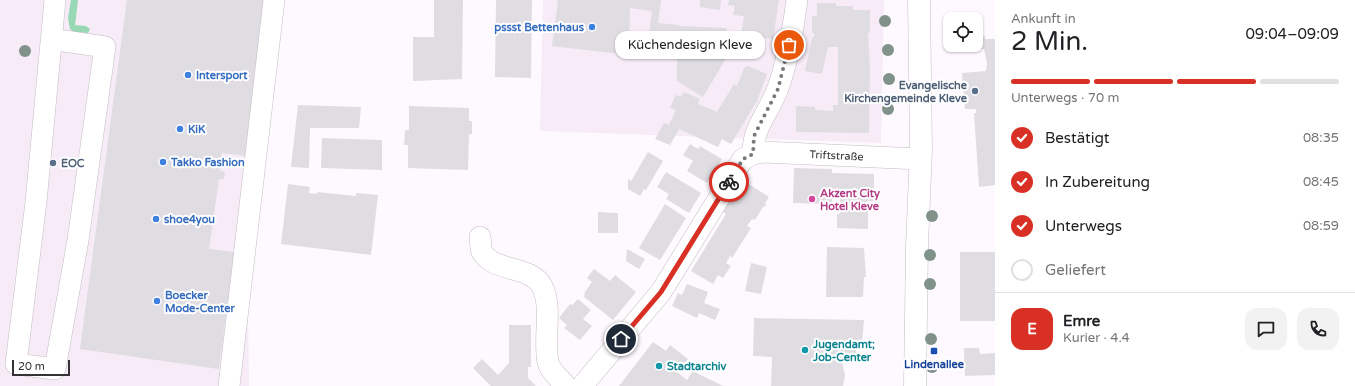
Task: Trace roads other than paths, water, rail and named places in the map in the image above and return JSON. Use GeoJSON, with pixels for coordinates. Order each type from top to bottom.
{"type":"FeatureCollection","features":[{"type":"Feature","properties":{"kind":"main road"},"geometry":{"type":"LineString","coordinates":[[915,386],[920,159],[919,0]]}},
{"type":"Feature","properties":{"kind":"street"},"geometry":{"type":"LineString","coordinates":[[51,39],[105,47],[78,240],[55,369],[16,364],[36,202],[51,39],[55,0]]}},
{"type":"Feature","properties":{"kind":"street"},"geometry":{"type":"LineString","coordinates":[[230,386],[274,0]]}},
{"type":"Feature","properties":{"kind":"street"},"geometry":{"type":"LineString","coordinates":[[582,386],[661,292],[743,159],[753,154],[754,136],[778,89],[786,60],[797,0]]}},
{"type":"Feature","properties":{"kind":"street","name":"Triftstraße"},"geometry":{"type":"LineString","coordinates":[[753,154],[763,152],[920,159]]}},
{"type":"Feature","properties":{"kind":"street"},"geometry":{"type":"LineString","coordinates":[[480,237],[482,252],[492,262],[532,276],[541,286],[546,302],[548,363],[553,372],[566,386]]}},
{"type":"Feature","properties":{"kind":"place","name":"pssst Bettenhaus"},"geometry":{"type":"Point","coordinates":[592,27]}},
{"type":"Feature","properties":{"kind":"place","name":"Küchendesign Kleve"},"geometry":{"type":"Point","coordinates":[789,45]}},
{"type":"Feature","properties":{"kind":"place","name":"Intersport"},"geometry":{"type":"Point","coordinates":[188,75]}},
{"type":"Feature","properties":{"kind":"place","name":"Evangelische Kirchengemeinde Kleve"},"geometry":{"type":"Point","coordinates":[975,91]}},
{"type":"Feature","properties":{"kind":"place","name":"KiK"},"geometry":{"type":"Point","coordinates":[180,129]}},
{"type":"Feature","properties":{"kind":"place","name":"Takko Fashion"},"geometry":{"type":"Point","coordinates":[163,162]}},
{"type":"Feature","properties":{"kind":"place","name":"EOC"},"geometry":{"type":"Point","coordinates":[53,163]}},
{"type":"Feature","properties":{"kind":"place","name":"Akzent City Hotel Kleve"},"geometry":{"type":"Point","coordinates":[812,199]}},
{"type":"Feature","properties":{"kind":"place","name":"shoe4you"},"geometry":{"type":"Point","coordinates":[156,219]}},
{"type":"Feature","properties":{"kind":"place","name":"Boecker Mode-Center"},"geometry":{"type":"Point","coordinates":[157,301]}},
{"type":"Feature","properties":{"kind":"place","name":"Jugendamt; Job-Center"},"geometry":{"type":"Point","coordinates":[805,350]}},
{"type":"Feature","properties":{"kind":"place","name":"Lindenallee"},"geometry":{"type":"Point","coordinates":[934,351]}},
{"type":"Feature","properties":{"kind":"place","name":"Stadtarchiv"},"geometry":{"type":"Point","coordinates":[659,366]}}]}
